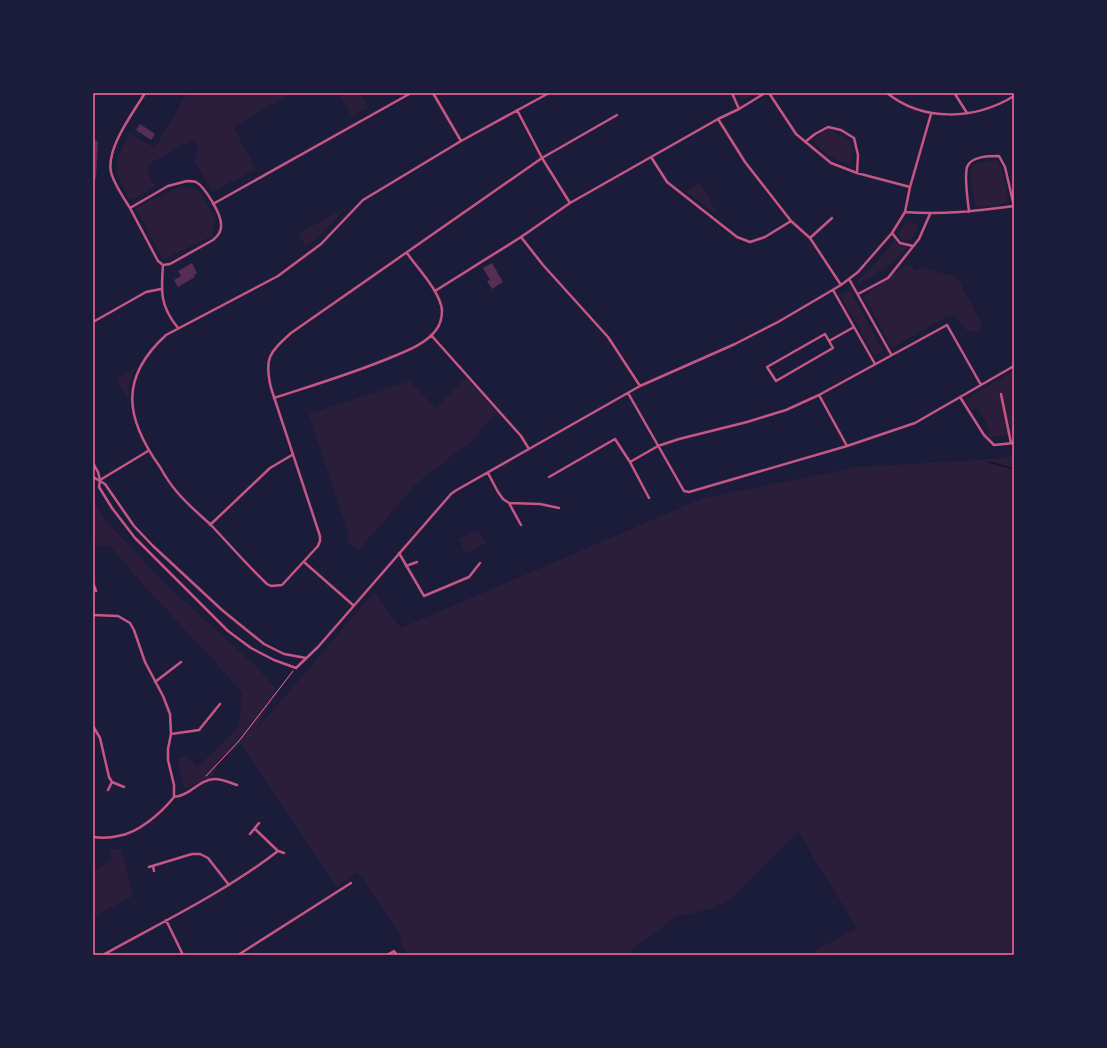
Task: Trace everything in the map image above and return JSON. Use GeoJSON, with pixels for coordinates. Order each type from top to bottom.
{"type":"FeatureCollection","features":[{"type":"Feature","properties":{"kind":"street"},"geometry":{"type":"LineString","coordinates":[[130,208],[168,186],[187,181],[197,182],[213,204],[222,224],[218,236],[170,264],[163,265],[158,261],[118,187],[111,171],[111,155],[115,143],[145,93]]}},
{"type":"Feature","properties":{"kind":"street"},"geometry":{"type":"LineString","coordinates":[[213,204],[411,93]]}},
{"type":"Feature","properties":{"kind":"street"},"geometry":{"type":"LineString","coordinates":[[433,93],[461,141]]}},
{"type":"Feature","properties":{"kind":"street"},"geometry":{"type":"LineString","coordinates":[[549,93],[461,141],[363,200],[322,244],[278,276],[166,335],[141,363],[132,397],[134,413],[142,439],[148,451],[177,492],[264,581],[271,586],[282,585],[318,546],[320,536],[292,455],[267,371],[269,359],[278,345],[291,333],[542,158],[618,115]]}},
{"type":"Feature","properties":{"kind":"street"},"geometry":{"type":"LineString","coordinates":[[732,93],[739,109]]}},
{"type":"Feature","properties":{"kind":"street"},"geometry":{"type":"LineString","coordinates":[[435,292],[521,237],[570,203],[765,93]]}},
{"type":"Feature","properties":{"kind":"street"},"geometry":{"type":"LineString","coordinates":[[769,93],[796,134],[831,163],[857,173],[910,187]]}},
{"type":"Feature","properties":{"kind":"street"},"geometry":{"type":"LineString","coordinates":[[887,93],[901,103],[931,114],[968,114],[987,109],[1014,96]]}},
{"type":"Feature","properties":{"kind":"street"},"geometry":{"type":"LineString","coordinates":[[955,94],[968,114]]}},
{"type":"Feature","properties":{"kind":"street"},"geometry":{"type":"LineString","coordinates":[[517,110],[542,158],[570,203]]}},
{"type":"Feature","properties":{"kind":"street"},"geometry":{"type":"LineString","coordinates":[[93,463],[100,480],[99,487],[106,499],[135,538],[228,631],[251,648],[274,660],[296,668],[307,658],[451,494],[640,386],[734,344],[778,322],[841,285],[858,272],[892,233],[905,212],[910,187],[931,114]]}},
{"type":"Feature","properties":{"kind":"street"},"geometry":{"type":"LineString","coordinates":[[718,119],[745,162],[791,221],[810,238],[841,285]]}},
{"type":"Feature","properties":{"kind":"street"},"geometry":{"type":"LineString","coordinates":[[805,142],[815,134],[828,127],[841,130],[854,138],[858,155],[857,173]]}},
{"type":"Feature","properties":{"kind":"street"},"geometry":{"type":"LineString","coordinates":[[905,212],[930,214],[969,212],[1014,206],[1005,167],[999,156],[988,156],[973,160],[968,166],[967,179],[969,212]]}},
{"type":"Feature","properties":{"kind":"street"},"geometry":{"type":"LineString","coordinates":[[651,157],[667,182],[737,237],[750,242],[764,237],[791,221]]}},
{"type":"Feature","properties":{"kind":"street"},"geometry":{"type":"LineString","coordinates":[[858,294],[888,278],[922,233],[930,214]]}},
{"type":"Feature","properties":{"kind":"street"},"geometry":{"type":"LineString","coordinates":[[810,238],[832,218]]}},
{"type":"Feature","properties":{"kind":"street"},"geometry":{"type":"LineString","coordinates":[[892,233],[900,243],[913,246]]}},
{"type":"Feature","properties":{"kind":"street"},"geometry":{"type":"LineString","coordinates":[[521,237],[543,265],[608,337],[640,386]]}},
{"type":"Feature","properties":{"kind":"street"},"geometry":{"type":"LineString","coordinates":[[274,398],[367,368],[413,348],[436,331],[440,323],[442,309],[435,292],[407,253]]}},
{"type":"Feature","properties":{"kind":"street"},"geometry":{"type":"LineString","coordinates":[[163,265],[161,289],[165,310],[178,328]]}},
{"type":"Feature","properties":{"kind":"street"},"geometry":{"type":"LineString","coordinates":[[849,279],[891,354]]}},
{"type":"Feature","properties":{"kind":"street"},"geometry":{"type":"LineString","coordinates":[[93,322],[146,292],[161,289]]}},
{"type":"Feature","properties":{"kind":"street"},"geometry":{"type":"LineString","coordinates":[[832,290],[875,364]]}},
{"type":"Feature","properties":{"kind":"street"},"geometry":{"type":"LineString","coordinates":[[630,462],[658,446],[679,439],[747,422],[786,410],[819,395],[891,354],[947,325],[981,385]]}},
{"type":"Feature","properties":{"kind":"street"},"geometry":{"type":"LineString","coordinates":[[829,341],[854,327]]}},
{"type":"Feature","properties":{"kind":"street"},"geometry":{"type":"LineString","coordinates":[[825,334],[829,341],[833,348],[776,381],[767,367],[825,334]]}},
{"type":"Feature","properties":{"kind":"street"},"geometry":{"type":"LineString","coordinates":[[430,335],[521,436],[529,449]]}},
{"type":"Feature","properties":{"kind":"street"},"geometry":{"type":"LineString","coordinates":[[628,393],[684,491],[689,492],[847,446],[915,423],[1014,366]]}},
{"type":"Feature","properties":{"kind":"street"},"geometry":{"type":"LineString","coordinates":[[960,397],[984,435],[994,445],[1012,443],[1001,394]]}},
{"type":"Feature","properties":{"kind":"street"},"geometry":{"type":"LineString","coordinates":[[819,395],[847,446]]}},
{"type":"Feature","properties":{"kind":"street"},"geometry":{"type":"LineString","coordinates":[[549,477],[615,439],[650,498]]}},
{"type":"Feature","properties":{"kind":"street"},"geometry":{"type":"LineString","coordinates":[[100,480],[148,451]]}},
{"type":"Feature","properties":{"kind":"street"},"geometry":{"type":"LineString","coordinates":[[210,525],[270,468],[292,455]]}},
{"type":"Feature","properties":{"kind":"street"},"geometry":{"type":"LineString","coordinates":[[488,473],[498,492],[503,499],[509,503],[520,525]]}},
{"type":"Feature","properties":{"kind":"street"},"geometry":{"type":"LineString","coordinates":[[93,476],[105,484],[134,526],[222,610],[264,644],[284,654],[307,658]]}},
{"type":"Feature","properties":{"kind":"street"},"geometry":{"type":"LineString","coordinates":[[509,503],[540,504],[559,508]]}},
{"type":"Feature","properties":{"kind":"street"},"geometry":{"type":"LineString","coordinates":[[399,553],[424,596],[469,577],[480,563]]}},
{"type":"Feature","properties":{"kind":"street"},"geometry":{"type":"LineString","coordinates":[[304,562],[353,605]]}},
{"type":"Feature","properties":{"kind":"street"},"geometry":{"type":"LineString","coordinates":[[406,566],[417,562]]}},
{"type":"Feature","properties":{"kind":"street"},"geometry":{"type":"LineString","coordinates":[[93,583],[96,591]]}},
{"type":"Feature","properties":{"kind":"street"},"geometry":{"type":"LineString","coordinates":[[93,615],[118,616],[130,623],[134,630],[145,662],[163,696],[170,714],[171,734],[168,749],[168,760],[174,785],[174,797],[164,809],[134,830],[120,836],[93,837]]}},
{"type":"Feature","properties":{"kind":"street"},"geometry":{"type":"LineString","coordinates":[[155,682],[181,662]]}},
{"type":"Feature","properties":{"kind":"street"},"geometry":{"type":"LineString","coordinates":[[171,734],[199,730],[220,704]]}},
{"type":"Feature","properties":{"kind":"street"},"geometry":{"type":"LineString","coordinates":[[93,726],[100,738],[108,774],[112,782],[124,786]]}},
{"type":"Feature","properties":{"kind":"street"},"geometry":{"type":"LineString","coordinates":[[174,797],[181,796],[200,783],[215,779],[237,785]]}},
{"type":"Feature","properties":{"kind":"street"},"geometry":{"type":"LineString","coordinates":[[108,790],[112,782]]}},
{"type":"Feature","properties":{"kind":"street"},"geometry":{"type":"LineString","coordinates":[[250,834],[259,823]]}},
{"type":"Feature","properties":{"kind":"street"},"geometry":{"type":"LineString","coordinates":[[254,829],[278,851],[284,853]]}},
{"type":"Feature","properties":{"kind":"street"},"geometry":{"type":"LineString","coordinates":[[103,955],[229,884],[260,865],[278,851]]}},
{"type":"Feature","properties":{"kind":"street"},"geometry":{"type":"LineString","coordinates":[[149,867],[192,854],[200,854],[208,858],[229,884]]}},
{"type":"Feature","properties":{"kind":"street"},"geometry":{"type":"LineString","coordinates":[[153,866],[154,871]]}},
{"type":"Feature","properties":{"kind":"street"},"geometry":{"type":"LineString","coordinates":[[238,955],[351,883]]}},
{"type":"Feature","properties":{"kind":"street"},"geometry":{"type":"LineString","coordinates":[[166,920],[183,955]]}},
{"type":"Feature","properties":{"kind":"street"},"geometry":{"type":"LineString","coordinates":[[387,955],[394,951],[397,955]]}},
{"type":"Feature","properties":{"kind":"path"},"geometry":{"type":"LineString","coordinates":[[200,783],[210,770],[239,741],[296,668]]}},
{"type":"Feature","properties":{"kind":"shaded area"},"geometry":{"type":"Polygon","coordinates":[[[187,93],[291,93],[233,127],[256,169],[212,192],[195,162],[198,145],[194,139],[149,164],[147,171],[155,186],[134,199],[128,197],[118,176],[117,159],[129,133],[155,148],[187,93]]]}},
{"type":"Feature","properties":{"kind":"shaded area"},"geometry":{"type":"Polygon","coordinates":[[[338,93],[361,93],[368,108],[352,117],[338,93]]]}},
{"type":"Feature","properties":{"kind":"shaded area"},"geometry":{"type":"Polygon","coordinates":[[[736,93],[755,93],[741,101],[736,93]]]}},
{"type":"Feature","properties":{"kind":"shaded area"},"geometry":{"type":"Polygon","coordinates":[[[828,129],[850,141],[853,151],[850,163],[840,161],[829,156],[816,144],[813,139],[828,129]]]}},
{"type":"Feature","properties":{"kind":"shaded area"},"geometry":{"type":"Polygon","coordinates":[[[997,160],[1002,168],[1008,202],[993,207],[975,206],[970,175],[973,164],[997,160]]]}},
{"type":"Feature","properties":{"kind":"shaded area"},"geometry":{"type":"Polygon","coordinates":[[[700,182],[719,216],[685,191],[700,182]]]}},
{"type":"Feature","properties":{"kind":"shaded area"},"geometry":{"type":"Polygon","coordinates":[[[181,186],[198,189],[215,219],[212,236],[163,260],[136,208],[181,186]]]}},
{"type":"Feature","properties":{"kind":"shaded area"},"geometry":{"type":"Polygon","coordinates":[[[346,207],[323,233],[306,247],[298,234],[346,207]]]}},
{"type":"Feature","properties":{"kind":"shaded area"},"geometry":{"type":"Polygon","coordinates":[[[911,222],[917,224],[917,229],[911,240],[905,241],[900,239],[898,233],[904,224],[911,222]]]}},
{"type":"Feature","properties":{"kind":"shaded area"},"geometry":{"type":"Polygon","coordinates":[[[895,240],[899,246],[907,247],[885,269],[858,285],[858,280],[877,262],[895,240]]]}},
{"type":"Feature","properties":{"kind":"shaded area"},"geometry":{"type":"Polygon","coordinates":[[[907,264],[916,271],[920,267],[957,277],[983,326],[979,330],[968,332],[955,315],[948,316],[892,348],[864,296],[907,264]]]}},
{"type":"Feature","properties":{"kind":"shaded area"},"geometry":{"type":"Polygon","coordinates":[[[850,290],[883,351],[874,355],[840,295],[850,290]]]}},
{"type":"Feature","properties":{"kind":"shaded area"},"geometry":{"type":"Polygon","coordinates":[[[135,368],[129,382],[128,399],[117,379],[135,368]]]}},
{"type":"Feature","properties":{"kind":"shaded area"},"geometry":{"type":"Polygon","coordinates":[[[1014,371],[1014,435],[989,437],[988,433],[990,431],[978,407],[972,410],[965,399],[1014,371]]]}},
{"type":"Feature","properties":{"kind":"shaded area"},"geometry":{"type":"Polygon","coordinates":[[[466,378],[497,413],[481,428],[479,435],[417,483],[359,550],[348,542],[348,532],[309,414],[410,381],[435,408],[466,378]]]}},
{"type":"Feature","properties":{"kind":"shaded area"},"geometry":{"type":"Polygon","coordinates":[[[1014,456],[1014,955],[807,955],[857,928],[798,832],[733,897],[714,908],[676,917],[631,950],[633,955],[408,955],[402,946],[401,936],[363,879],[355,873],[337,887],[241,744],[219,761],[213,776],[185,789],[177,759],[186,756],[197,767],[239,727],[242,692],[158,601],[109,545],[98,547],[93,533],[93,499],[105,520],[170,588],[258,668],[277,691],[256,730],[374,592],[401,628],[703,498],[857,467],[995,459],[1014,456]]]}},
{"type":"Feature","properties":{"kind":"shaded area"},"geometry":{"type":"Polygon","coordinates":[[[478,529],[486,543],[466,554],[459,539],[478,529]]]}},
{"type":"Feature","properties":{"kind":"shaded area"},"geometry":{"type":"Polygon","coordinates":[[[111,849],[121,849],[133,896],[93,917],[93,871],[111,860],[111,849]]]}},
{"type":"Feature","properties":{"kind":"building"},"geometry":{"type":"Polygon","coordinates":[[[140,124],[155,134],[151,140],[136,130],[140,124]]]}},
{"type":"Feature","properties":{"kind":"building"},"geometry":{"type":"Polygon","coordinates":[[[93,140],[98,141],[96,179],[93,179],[93,140]]]}},
{"type":"Feature","properties":{"kind":"building"},"geometry":{"type":"Polygon","coordinates":[[[192,263],[197,273],[194,275],[195,277],[178,287],[174,280],[181,276],[178,271],[192,263]]]}},
{"type":"Feature","properties":{"kind":"building"},"geometry":{"type":"Polygon","coordinates":[[[492,263],[503,282],[492,289],[487,281],[490,280],[483,268],[492,263]]]}},
{"type":"Feature","properties":{"kind":"waterway"},"geometry":{"type":"LineString","coordinates":[[989,462],[1014,469]]}}]}
